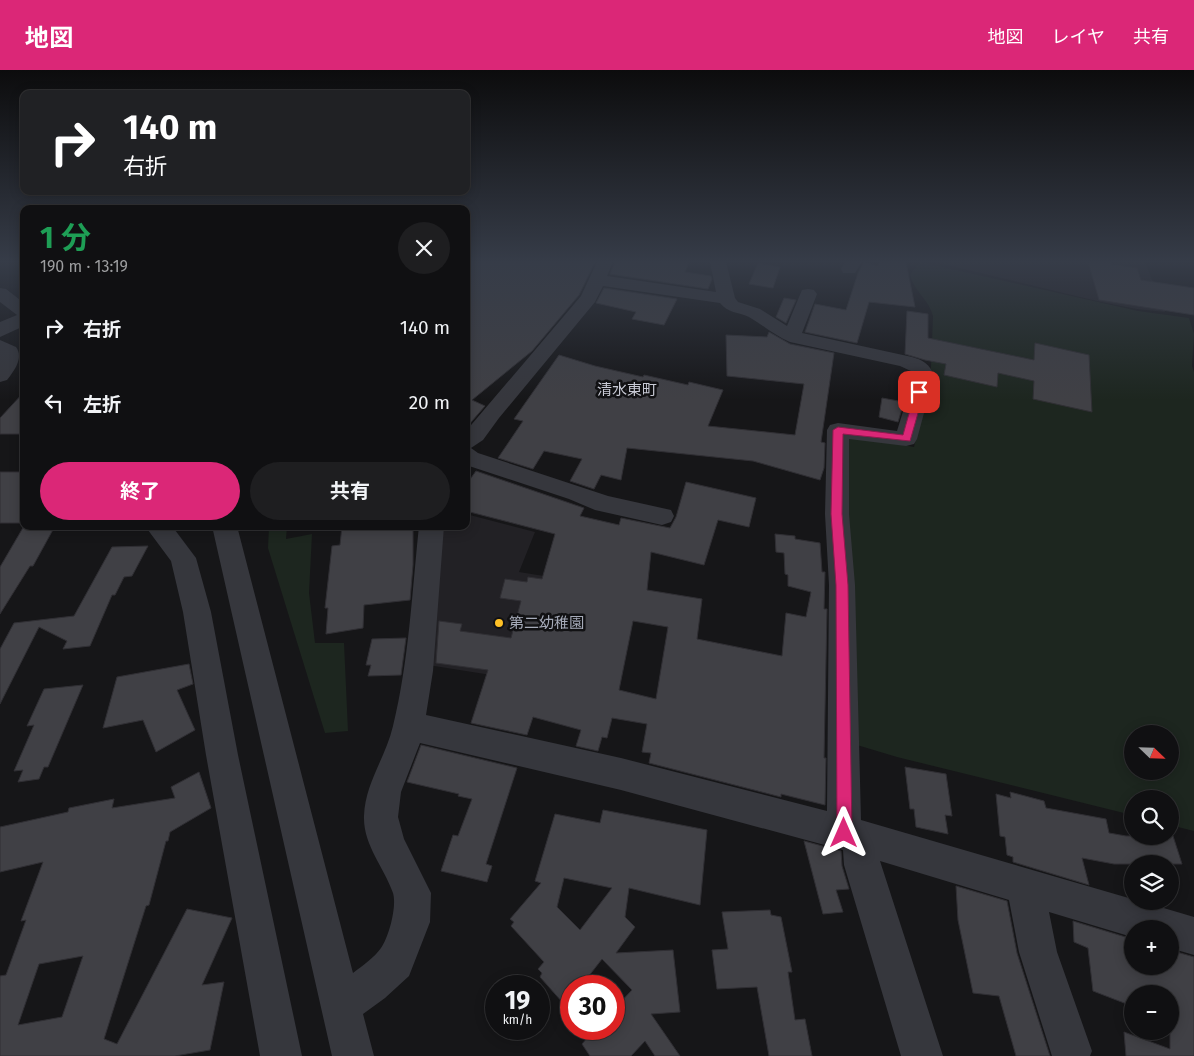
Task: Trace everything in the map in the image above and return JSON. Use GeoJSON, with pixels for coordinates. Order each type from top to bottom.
{"type":"FeatureCollection","features":[{"type":"Feature","properties":{"kind":"street"},"geometry":{"type":"LineString","coordinates":[[470,439],[580,308]]}},
{"type":"Feature","properties":{"kind":"street"},"geometry":{"type":"LineString","coordinates":[[738,308],[754,313],[790,336],[812,343],[905,361],[918,365],[923,370],[924,376],[906,439],[838,430],[837,514],[842,585],[852,835],[922,1056]]}},
{"type":"Feature","properties":{"kind":"street"},"geometry":{"type":"LineString","coordinates":[[790,336],[794,331],[803,308]]}},
{"type":"Feature","properties":{"kind":"street"},"geometry":{"type":"LineString","coordinates":[[0,331],[20,321]]}},
{"type":"Feature","properties":{"kind":"street"},"geometry":{"type":"LineString","coordinates":[[0,346],[9,351],[10,358],[7,367],[0,376]]}},
{"type":"Feature","properties":{"kind":"street"},"geometry":{"type":"LineString","coordinates":[[470,458],[577,493],[604,504],[662,516]]}},
{"type":"Feature","properties":{"kind":"street"},"geometry":{"type":"LineString","coordinates":[[160,530],[183,558],[197,612],[224,764],[281,1056]]}},
{"type":"Feature","properties":{"kind":"street"},"geometry":{"type":"LineString","coordinates":[[225,530],[354,1056]]}},
{"type":"Feature","properties":{"kind":"street"},"geometry":{"type":"LineString","coordinates":[[342,1006],[371,984],[395,962],[411,922],[412,893],[387,844],[381,817],[384,792],[400,756],[409,726],[418,671],[432,530]]}},
{"type":"Feature","properties":{"kind":"street"},"geometry":{"type":"LineString","coordinates":[[409,726],[621,774],[852,835],[1194,936]]}},
{"type":"Feature","properties":{"kind":"street"},"geometry":{"type":"LineString","coordinates":[[1025,885],[1038,952],[1071,1052]]}},
{"type":"Feature","properties":{"kind":"shaded area"},"geometry":{"type":"Polygon","coordinates":[[[930,308],[1125,308],[1189,318],[1194,334],[1192,366],[1194,372],[1194,831],[1179,827],[1179,790],[1124,790],[1124,813],[897,757],[857,745],[846,435],[914,447],[931,367],[933,316],[930,308]]]}},
{"type":"Feature","properties":{"kind":"shaded area"},"geometry":{"type":"Polygon","coordinates":[[[1132,308],[1163,308],[1165,312],[1132,308]]]}},
{"type":"Feature","properties":{"kind":"shaded area","name":"第二幼稚園"},"geometry":{"type":"Polygon","coordinates":[[[470,515],[535,532],[519,572],[575,581],[554,685],[428,665],[439,530],[470,530],[470,515]]]}},
{"type":"Feature","properties":{"kind":"shaded area"},"geometry":{"type":"Polygon","coordinates":[[[269,530],[287,530],[286,539],[312,534],[309,593],[315,643],[344,643],[348,731],[325,733],[268,548],[269,530]]]}},
{"type":"Feature","properties":{"kind":"building"},"geometry":{"type":"Polygon","coordinates":[[[470,308],[568,308],[532,351],[472,400],[485,406],[470,423],[470,308]]]}},
{"type":"Feature","properties":{"kind":"building"},"geometry":{"type":"Polygon","coordinates":[[[618,308],[672,308],[664,325],[632,319],[636,312],[618,308]]]}},
{"type":"Feature","properties":{"kind":"building"},"geometry":{"type":"Polygon","coordinates":[[[780,308],[793,308],[786,323],[776,317],[780,308]]]}},
{"type":"Feature","properties":{"kind":"building"},"geometry":{"type":"Polygon","coordinates":[[[814,308],[846,310],[847,308],[867,308],[857,343],[805,332],[814,308]]]}},
{"type":"Feature","properties":{"kind":"building"},"geometry":{"type":"Polygon","coordinates":[[[1150,308],[1194,308],[1194,315],[1150,308]]]}},
{"type":"Feature","properties":{"kind":"building"},"geometry":{"type":"Polygon","coordinates":[[[907,311],[928,314],[928,338],[1034,360],[1035,343],[1089,355],[1092,412],[1033,399],[1034,381],[998,373],[997,387],[944,375],[946,364],[905,354],[907,311]]]}},
{"type":"Feature","properties":{"kind":"building"},"geometry":{"type":"Polygon","coordinates":[[[769,332],[790,344],[834,353],[821,442],[825,443],[824,468],[820,480],[753,461],[627,448],[621,480],[601,475],[594,489],[570,481],[582,459],[544,451],[533,469],[498,458],[523,421],[514,419],[559,355],[595,366],[643,377],[644,375],[688,385],[689,382],[723,390],[708,426],[795,435],[804,384],[727,376],[726,335],[767,337],[769,332]]]}},
{"type":"Feature","properties":{"kind":"building"},"geometry":{"type":"Polygon","coordinates":[[[20,396],[20,434],[0,434],[0,418],[20,396]]]}},
{"type":"Feature","properties":{"kind":"building"},"geometry":{"type":"Polygon","coordinates":[[[882,398],[904,402],[898,422],[879,417],[882,398]]]}},
{"type":"Feature","properties":{"kind":"building"},"geometry":{"type":"Polygon","coordinates":[[[476,471],[584,508],[580,516],[619,525],[621,518],[670,528],[676,517],[686,482],[756,498],[749,527],[718,520],[704,565],[651,552],[647,590],[702,599],[697,639],[782,656],[786,613],[806,617],[811,592],[788,586],[788,575],[785,574],[784,553],[776,552],[775,534],[795,536],[795,539],[820,543],[822,572],[825,572],[824,609],[827,609],[825,805],[781,794],[781,797],[649,763],[651,753],[642,752],[647,724],[612,718],[607,738],[602,737],[598,751],[576,746],[581,730],[533,717],[527,735],[471,723],[488,670],[436,663],[439,621],[462,624],[460,631],[511,638],[521,601],[500,598],[505,579],[527,582],[528,577],[542,579],[555,534],[470,512],[470,479],[476,471]],[[633,621],[619,690],[656,699],[668,627],[633,621]]]}},
{"type":"Feature","properties":{"kind":"building"},"geometry":{"type":"Polygon","coordinates":[[[0,472],[20,472],[20,523],[0,523],[0,472]]]}},
{"type":"Feature","properties":{"kind":"building"},"geometry":{"type":"Polygon","coordinates":[[[22,530],[53,530],[33,566],[30,566],[0,614],[0,567],[22,530]]]}},
{"type":"Feature","properties":{"kind":"building"},"geometry":{"type":"Polygon","coordinates":[[[342,530],[413,530],[410,600],[364,605],[363,628],[326,634],[328,608],[325,608],[332,546],[340,545],[342,530]]]}},
{"type":"Feature","properties":{"kind":"building"},"geometry":{"type":"Polygon","coordinates":[[[148,546],[132,576],[124,577],[115,595],[112,595],[90,646],[63,649],[67,641],[39,627],[0,704],[0,649],[14,623],[74,616],[112,547],[148,546]]]}},
{"type":"Feature","properties":{"kind":"building"},"geometry":{"type":"Polygon","coordinates":[[[406,638],[401,675],[368,676],[371,665],[366,665],[372,639],[406,638]]]}},
{"type":"Feature","properties":{"kind":"building"},"geometry":{"type":"Polygon","coordinates":[[[189,664],[193,684],[177,690],[195,730],[156,752],[143,720],[103,728],[117,677],[189,664]]]}},
{"type":"Feature","properties":{"kind":"building"},"geometry":{"type":"Polygon","coordinates":[[[83,685],[48,767],[44,767],[39,779],[18,782],[23,770],[14,771],[34,725],[27,726],[44,689],[83,685]]]}},
{"type":"Feature","properties":{"kind":"building"},"geometry":{"type":"Polygon","coordinates":[[[421,745],[517,768],[486,864],[492,866],[487,882],[441,871],[453,835],[458,836],[472,799],[458,796],[459,794],[407,782],[421,745]]]}},
{"type":"Feature","properties":{"kind":"building"},"geometry":{"type":"Polygon","coordinates":[[[905,767],[946,774],[952,816],[945,815],[948,834],[916,827],[914,809],[910,809],[905,767]]]}},
{"type":"Feature","properties":{"kind":"building"},"geometry":{"type":"Polygon","coordinates":[[[199,772],[211,808],[170,832],[149,905],[146,906],[104,1039],[117,1044],[187,909],[232,918],[202,985],[224,982],[210,1050],[175,1056],[0,1056],[0,976],[6,975],[26,920],[21,921],[43,862],[0,872],[0,827],[68,812],[69,808],[114,799],[112,808],[175,798],[171,787],[199,772]],[[83,956],[39,964],[18,1025],[62,1017],[83,956]]]}},
{"type":"Feature","properties":{"kind":"building"},"geometry":{"type":"Polygon","coordinates":[[[1010,792],[1044,801],[1046,808],[1106,819],[1109,833],[1124,836],[1124,845],[1176,845],[1182,864],[1179,864],[1179,855],[1124,855],[1124,864],[1082,858],[1089,885],[1013,862],[1013,857],[1007,855],[1005,837],[1000,836],[996,794],[1011,798],[1010,792]]]}},
{"type":"Feature","properties":{"kind":"building"},"geometry":{"type":"Polygon","coordinates":[[[603,810],[707,830],[700,905],[629,888],[625,917],[635,927],[616,953],[673,950],[680,1012],[651,1014],[680,1056],[655,1056],[645,1041],[631,1056],[590,1056],[582,1044],[585,1040],[625,1040],[625,997],[632,990],[625,983],[625,975],[617,975],[602,959],[590,975],[560,975],[560,1000],[550,988],[550,975],[541,975],[542,973],[538,969],[544,962],[511,926],[514,922],[510,919],[541,883],[535,881],[555,814],[600,823],[603,810]],[[564,878],[557,907],[580,930],[612,888],[564,878]]]}},
{"type":"Feature","properties":{"kind":"building"},"geometry":{"type":"Polygon","coordinates":[[[804,841],[841,851],[842,866],[849,889],[836,890],[843,912],[823,914],[804,841]]]}},
{"type":"Feature","properties":{"kind":"building"},"geometry":{"type":"Polygon","coordinates":[[[956,886],[1007,901],[1017,953],[1050,1056],[1016,1056],[999,996],[973,993],[958,920],[956,886]]]}},
{"type":"Feature","properties":{"kind":"building"},"geometry":{"type":"Polygon","coordinates":[[[770,910],[771,915],[781,917],[792,972],[788,972],[795,1020],[805,1019],[812,1056],[769,1056],[757,987],[717,989],[712,950],[728,949],[722,912],[770,910]]]}},
{"type":"Feature","properties":{"kind":"building"},"geometry":{"type":"Polygon","coordinates":[[[1073,921],[1124,937],[1124,975],[1179,975],[1179,953],[1194,957],[1194,1056],[1126,1056],[1125,1040],[1146,1040],[1170,1049],[1170,1040],[1179,1040],[1179,985],[1124,985],[1124,1003],[1093,991],[1088,948],[1074,942],[1073,921]]]}},
{"type":"Feature","properties":{"kind":"place","name":"第二幼稚園"},"geometry":{"type":"Point","coordinates":[499,623]}},
{"type":"Feature","properties":{"kind":"district","name":"清水東町"},"geometry":{"type":"Point","coordinates":[627,390]}},
{"type":"Feature","properties":{"kind":"route"},"geometry":{"type":"LineString","coordinates":[[844,833],[842,585],[837,514],[838,430],[906,439],[919,392]]}}]}
